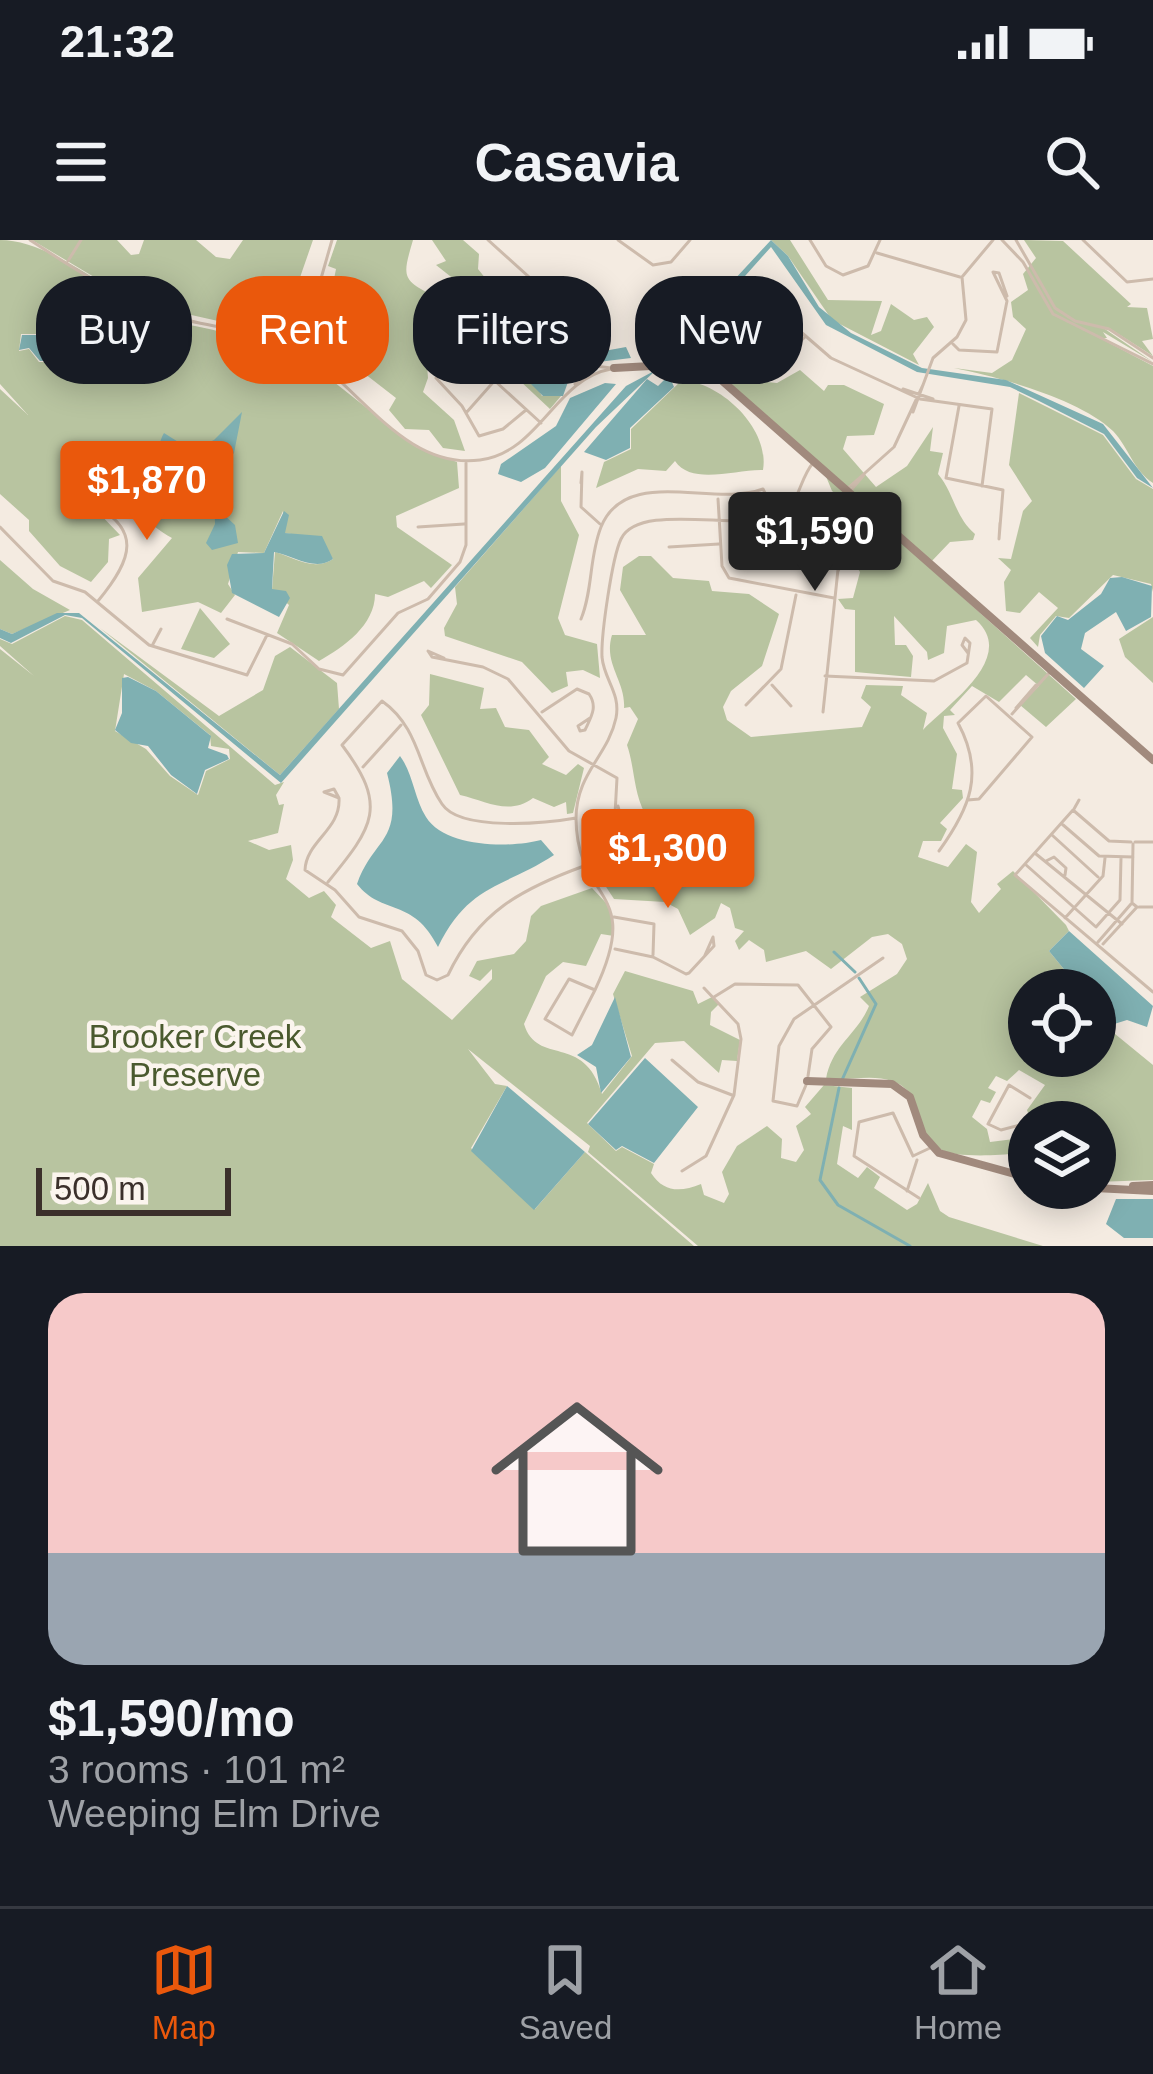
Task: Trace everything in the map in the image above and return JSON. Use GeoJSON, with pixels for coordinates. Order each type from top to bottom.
{"type":"FeatureCollection","features":[{"type":"Feature","properties":{"kind":"street"},"geometry":{"type":"LineString","coordinates":[[30,240],[147,307],[216,326]]}},
{"type":"Feature","properties":{"kind":"street"},"geometry":{"type":"LineString","coordinates":[[67,262],[81,240]]}},
{"type":"Feature","properties":{"kind":"street"},"geometry":{"type":"LineString","coordinates":[[320,276],[332,240]]}},
{"type":"Feature","properties":{"kind":"street"},"geometry":{"type":"LineString","coordinates":[[488,240],[529,276]]}},
{"type":"Feature","properties":{"kind":"street"},"geometry":{"type":"LineString","coordinates":[[618,240],[653,266],[671,262],[690,240]]}},
{"type":"Feature","properties":{"kind":"street"},"geometry":{"type":"LineString","coordinates":[[810,240],[826,266],[843,275],[861,271],[880,240]]}},
{"type":"Feature","properties":{"kind":"street"},"geometry":{"type":"LineString","coordinates":[[847,491],[894,447],[931,364],[966,320],[962,277],[991,240]]}},
{"type":"Feature","properties":{"kind":"street"},"geometry":{"type":"LineString","coordinates":[[1002,240],[1023,262],[1053,314],[1113,337]]}},
{"type":"Feature","properties":{"kind":"street"},"geometry":{"type":"LineString","coordinates":[[1016,240],[1055,308],[1153,361]]}},
{"type":"Feature","properties":{"kind":"street"},"geometry":{"type":"LineString","coordinates":[[1083,240],[1127,282],[1153,279]]}},
{"type":"Feature","properties":{"kind":"street"},"geometry":{"type":"LineString","coordinates":[[876,253],[962,277]]}},
{"type":"Feature","properties":{"kind":"street"},"geometry":{"type":"LineString","coordinates":[[805,337],[778,361],[762,364],[743,357],[723,335],[768,285],[805,337],[830,358],[918,397],[994,412],[982,486]]}},
{"type":"Feature","properties":{"kind":"street"},"geometry":{"type":"LineString","coordinates":[[951,342],[959,350],[997,352],[1007,296]]}},
{"type":"Feature","properties":{"kind":"street"},"geometry":{"type":"LineString","coordinates":[[611,368],[688,364],[708,369],[1153,763]]}},
{"type":"Feature","properties":{"kind":"street"},"geometry":{"type":"LineString","coordinates":[[340,384],[416,446],[466,461],[510,451],[588,377],[614,368]]}},
{"type":"Feature","properties":{"kind":"street"},"geometry":{"type":"LineString","coordinates":[[441,384],[483,437],[512,424],[526,410]]}},
{"type":"Feature","properties":{"kind":"street"},"geometry":{"type":"LineString","coordinates":[[466,412],[492,384]]}},
{"type":"Feature","properties":{"kind":"street"},"geometry":{"type":"LineString","coordinates":[[498,384],[543,424]]}},
{"type":"Feature","properties":{"kind":"street"},"geometry":{"type":"LineString","coordinates":[[572,391],[576,384]]}},
{"type":"Feature","properties":{"kind":"street"},"geometry":{"type":"LineString","coordinates":[[959,404],[946,478],[1003,490],[1000,523]]}},
{"type":"Feature","properties":{"kind":"street"},"geometry":{"type":"LineString","coordinates":[[227,619],[295,646],[322,671],[341,676],[398,613],[428,599],[460,562],[466,524],[466,461]]}},
{"type":"Feature","properties":{"kind":"street"},"geometry":{"type":"LineString","coordinates":[[595,990],[565,979],[545,1023],[572,1035],[595,990],[614,949],[614,916],[586,865],[576,818],[589,764],[609,738],[616,716],[618,699],[602,658],[621,539],[638,522],[652,518],[684,523],[784,513],[814,462]]}},
{"type":"Feature","properties":{"kind":"street"},"geometry":{"type":"LineString","coordinates":[[581,483],[581,507],[602,525]]}},
{"type":"Feature","properties":{"kind":"street"},"geometry":{"type":"LineString","coordinates":[[581,619],[602,525],[619,503],[640,493],[718,498],[752,493]]}},
{"type":"Feature","properties":{"kind":"street"},"geometry":{"type":"LineString","coordinates":[[718,498],[722,566],[730,578],[834,598]]}},
{"type":"Feature","properties":{"kind":"street"},"geometry":{"type":"LineString","coordinates":[[86,501],[119,526],[128,549],[122,572],[97,602]]}},
{"type":"Feature","properties":{"kind":"street"},"geometry":{"type":"LineString","coordinates":[[418,527],[466,524]]}},
{"type":"Feature","properties":{"kind":"street"},"geometry":{"type":"LineString","coordinates":[[0,527],[53,581],[97,602],[152,646],[247,675],[268,633]]}},
{"type":"Feature","properties":{"kind":"street"},"geometry":{"type":"LineString","coordinates":[[669,547],[721,544]]}},
{"type":"Feature","properties":{"kind":"street"},"geometry":{"type":"LineString","coordinates":[[823,712],[824,676],[836,629],[838,571]]}},
{"type":"Feature","properties":{"kind":"street"},"geometry":{"type":"LineString","coordinates":[[746,705],[771,684],[786,658],[796,594]]}},
{"type":"Feature","properties":{"kind":"street"},"geometry":{"type":"LineString","coordinates":[[152,646],[160,629]]}},
{"type":"Feature","properties":{"kind":"street"},"geometry":{"type":"LineString","coordinates":[[824,676],[934,681],[966,665],[968,653]]}},
{"type":"Feature","properties":{"kind":"street"},"geometry":{"type":"LineString","coordinates":[[444,658],[499,674],[541,713],[569,751],[619,780],[618,806]]}},
{"type":"Feature","properties":{"kind":"street"},"geometry":{"type":"LineString","coordinates":[[1010,716],[1049,673]]}},
{"type":"Feature","properties":{"kind":"street"},"geometry":{"type":"LineString","coordinates":[[771,684],[791,706]]}},
{"type":"Feature","properties":{"kind":"street"},"geometry":{"type":"LineString","coordinates":[[541,713],[577,689],[592,698],[590,718]]}},
{"type":"Feature","properties":{"kind":"street"},"geometry":{"type":"LineString","coordinates":[[939,851],[967,811],[968,800],[973,751],[958,723],[983,696],[1032,737],[979,799],[968,800]]}},
{"type":"Feature","properties":{"kind":"street"},"geometry":{"type":"LineString","coordinates":[[327,884],[370,822],[371,793],[362,768],[342,745],[378,702],[404,722],[440,803],[450,812],[509,824],[576,818]]}},
{"type":"Feature","properties":{"kind":"street"},"geometry":{"type":"LineString","coordinates":[[362,768],[404,722]]}},
{"type":"Feature","properties":{"kind":"street"},"geometry":{"type":"LineString","coordinates":[[339,798],[334,823],[304,862],[308,873],[327,884],[356,915],[402,931],[415,946],[426,975],[436,980],[448,975],[465,940],[499,905],[586,865]]}},
{"type":"Feature","properties":{"kind":"street"},"geometry":{"type":"LineString","coordinates":[[1079,802],[1015,876],[1153,992]]}},
{"type":"Feature","properties":{"kind":"street"},"geometry":{"type":"LineString","coordinates":[[1072,810],[1109,842],[1153,842]]}},
{"type":"Feature","properties":{"kind":"street"},"geometry":{"type":"LineString","coordinates":[[1060,823],[1105,857],[1133,857]]}},
{"type":"Feature","properties":{"kind":"street"},"geometry":{"type":"LineString","coordinates":[[1050,834],[1100,879]]}},
{"type":"Feature","properties":{"kind":"street"},"geometry":{"type":"LineString","coordinates":[[1100,944],[1135,905],[1133,843]]}},
{"type":"Feature","properties":{"kind":"street"},"geometry":{"type":"LineString","coordinates":[[1034,852],[1045,862],[1054,857],[1067,869],[1063,877],[1120,922]]}},
{"type":"Feature","properties":{"kind":"street"},"geometry":{"type":"LineString","coordinates":[[1064,919],[1100,879],[1105,857]]}},
{"type":"Feature","properties":{"kind":"street"},"geometry":{"type":"LineString","coordinates":[[1024,863],[1096,927],[1120,898],[1121,858]]}},
{"type":"Feature","properties":{"kind":"street"},"geometry":{"type":"LineString","coordinates":[[1135,905],[1153,907]]}},
{"type":"Feature","properties":{"kind":"street"},"geometry":{"type":"LineString","coordinates":[[614,916],[654,923],[652,957]]}},
{"type":"Feature","properties":{"kind":"street"},"geometry":{"type":"LineString","coordinates":[[614,949],[652,957],[686,974],[705,956]]}},
{"type":"Feature","properties":{"kind":"street"},"geometry":{"type":"LineString","coordinates":[[714,997],[734,984],[789,982],[815,1003],[831,1027],[812,1049],[800,1105],[773,1101],[784,1033],[815,1003],[883,958]]}},
{"type":"Feature","properties":{"kind":"street"},"geometry":{"type":"LineString","coordinates":[[682,1171],[706,1156],[734,1095],[741,1031],[704,988]]}},
{"type":"Feature","properties":{"kind":"street"},"geometry":{"type":"LineString","coordinates":[[672,1060],[698,1082],[734,1095]]}},
{"type":"Feature","properties":{"kind":"street"},"geometry":{"type":"LineString","coordinates":[[807,1081],[892,1084],[910,1097],[931,1147],[946,1157],[1008,1173]]}},
{"type":"Feature","properties":{"kind":"street"},"geometry":{"type":"LineString","coordinates":[[1008,1127],[994,1130],[988,1122],[1009,1085],[1030,1098]]}},
{"type":"Feature","properties":{"kind":"street"},"geometry":{"type":"LineString","coordinates":[[917,1158],[895,1114],[860,1121],[853,1154],[919,1198]]}},
{"type":"Feature","properties":{"kind":"street"},"geometry":{"type":"LineString","coordinates":[[906,1192],[917,1158],[931,1147]]}},
{"type":"Feature","properties":{"kind":"street"},"geometry":{"type":"LineString","coordinates":[[1116,1189],[1153,1188]]}},
{"type":"Feature","properties":{"kind":"green space"},"geometry":{"type":"Polygon","coordinates":[[[0,240],[40,249],[89,276],[36,276],[36,334],[21,334],[19,351],[29,349],[36,358],[36,384],[192,384],[192,325],[216,331],[216,384],[337,384],[416,447],[457,462],[459,488],[396,516],[397,527],[452,565],[431,588],[424,581],[388,597],[375,594],[364,625],[319,661],[277,633],[289,605],[272,590],[275,552],[311,564],[333,559],[317,538],[285,533],[283,511],[264,553],[238,552],[228,584],[235,595],[221,613],[198,602],[142,612],[138,578],[172,538],[112,494],[76,481],[81,509],[97,511],[120,535],[109,539],[108,562],[91,582],[60,566],[29,531],[29,520],[0,494],[0,389],[28,415],[0,384],[0,240]]]}},
{"type":"Feature","properties":{"kind":"green space"},"geometry":{"type":"Polygon","coordinates":[[[32,240],[117,240],[131,255],[139,254],[144,240],[196,240],[216,257],[230,259],[243,240],[313,240],[300,276],[216,276],[216,321],[192,315],[192,276],[92,276],[32,240]]]}},
{"type":"Feature","properties":{"kind":"green space"},"geometry":{"type":"Polygon","coordinates":[[[337,240],[413,240],[406,269],[413,283],[413,384],[426,384],[423,392],[454,420],[465,451],[443,448],[429,430],[405,429],[389,410],[396,398],[378,384],[389,384],[389,276],[335,276],[336,269],[328,266],[337,240]]]}},
{"type":"Feature","properties":{"kind":"green space"},"geometry":{"type":"Polygon","coordinates":[[[432,240],[463,240],[479,254],[478,269],[484,276],[450,276],[436,265],[446,261],[432,240]]]}},
{"type":"Feature","properties":{"kind":"green space"},"geometry":{"type":"Polygon","coordinates":[[[771,240],[790,240],[828,300],[882,301],[871,335],[881,331],[891,304],[914,320],[927,317],[934,327],[913,354],[919,365],[832,320],[788,256],[771,240]]]}},
{"type":"Feature","properties":{"kind":"green space"},"geometry":{"type":"Polygon","coordinates":[[[1024,240],[1063,241],[1131,304],[1127,307],[1147,308],[1153,339],[1142,341],[1153,356],[1102,327],[1153,362],[1103,332],[1107,338],[1100,338],[1153,366],[1153,483],[1099,419],[1015,383],[954,368],[992,373],[1012,360],[1026,329],[1013,317],[1011,302],[1028,290],[1023,274],[1036,258],[1024,240]]]}},
{"type":"Feature","properties":{"kind":"green space"},"geometry":{"type":"Polygon","coordinates":[[[803,373],[824,391],[828,385],[844,385],[884,404],[874,435],[847,436],[843,449],[876,487],[907,466],[933,427],[930,451],[943,453],[938,474],[975,534],[973,540],[950,542],[930,563],[851,493],[856,484],[848,490],[854,482],[846,488],[731,384],[803,384],[803,373]]]}},
{"type":"Feature","properties":{"kind":"green space"},"geometry":{"type":"Polygon","coordinates":[[[523,384],[535,384],[542,396],[561,396],[550,409],[523,384]]]}},
{"type":"Feature","properties":{"kind":"green space"},"geometry":{"type":"Polygon","coordinates":[[[678,384],[699,384],[727,399],[751,424],[763,454],[763,470],[703,475],[675,461],[666,471],[638,469],[596,488],[604,462],[631,449],[631,429],[678,384]]]}},
{"type":"Feature","properties":{"kind":"green space"},"geometry":{"type":"Polygon","coordinates":[[[1019,393],[1103,435],[1136,479],[1153,489],[1153,592],[1151,584],[1113,575],[1069,618],[1056,616],[1040,635],[1038,647],[1030,638],[1058,608],[1039,592],[1020,613],[1006,611],[1004,582],[1011,570],[998,558],[1011,559],[1023,511],[1032,501],[1009,465],[1019,393]]]}},
{"type":"Feature","properties":{"kind":"green space"},"geometry":{"type":"Polygon","coordinates":[[[561,466],[561,501],[579,535],[558,618],[565,635],[597,644],[600,678],[583,670],[566,672],[568,686],[552,693],[522,662],[445,636],[444,628],[457,604],[455,587],[561,466]]]}},
{"type":"Feature","properties":{"kind":"green space"},"geometry":{"type":"Polygon","coordinates":[[[825,474],[1076,699],[1046,727],[1020,705],[1039,686],[1026,675],[999,702],[972,686],[950,710],[955,715],[944,716],[943,728],[957,754],[952,789],[962,790],[963,798],[940,823],[947,829],[941,841],[923,841],[918,857],[948,867],[966,844],[977,852],[971,902],[979,913],[1001,889],[997,884],[1013,871],[1069,931],[1049,951],[1064,969],[1008,969],[1011,1077],[1007,1081],[996,1076],[988,1088],[996,1092],[990,1103],[981,1100],[972,1117],[987,1129],[990,1142],[1008,1140],[1008,1154],[957,1154],[940,1149],[926,1133],[910,1094],[892,1081],[826,1079],[834,1057],[869,1006],[860,997],[897,974],[907,959],[902,944],[888,934],[872,937],[831,969],[806,951],[766,962],[764,950],[749,940],[739,950],[735,941],[744,931],[735,928],[730,908],[721,903],[715,918],[690,935],[678,909],[665,902],[614,899],[591,864],[585,827],[596,820],[606,831],[628,836],[645,814],[627,745],[638,719],[630,707],[624,708],[610,645],[612,635],[646,635],[620,590],[623,567],[639,556],[651,556],[673,578],[709,581],[712,591],[749,594],[779,614],[762,666],[731,691],[723,707],[727,720],[751,737],[862,727],[871,707],[861,698],[866,685],[903,686],[901,695],[927,713],[923,730],[974,681],[989,650],[987,635],[976,620],[947,626],[944,653],[928,660],[927,652],[894,616],[895,645],[906,645],[913,656],[911,677],[855,672],[855,610],[845,609],[838,599],[853,598],[860,572],[846,549],[840,521],[853,509],[832,491],[825,474]]]}},
{"type":"Feature","properties":{"kind":"green space"},"geometry":{"type":"Polygon","coordinates":[[[0,560],[33,589],[70,610],[12,634],[0,629],[0,560]]]}},
{"type":"Feature","properties":{"kind":"green space"},"geometry":{"type":"Polygon","coordinates":[[[200,608],[230,644],[214,658],[181,649],[200,608]]]}},
{"type":"Feature","properties":{"kind":"green space","name":"Brooker Creek Preserve"},"geometry":{"type":"Polygon","coordinates":[[[65,616],[82,620],[275,785],[284,782],[276,795],[279,805],[284,804],[278,833],[248,841],[269,850],[291,845],[293,860],[286,879],[309,898],[324,891],[336,905],[331,917],[371,948],[390,941],[402,979],[452,1020],[492,979],[492,969],[480,981],[469,976],[477,961],[514,954],[526,941],[531,916],[541,906],[592,888],[609,906],[614,936],[601,934],[586,966],[563,962],[546,976],[524,1024],[530,1037],[584,1063],[602,1094],[632,1056],[613,994],[625,971],[693,991],[698,1004],[712,997],[719,1004],[711,1012],[710,1025],[740,1040],[737,1061],[722,1060],[719,1073],[684,1041],[655,1043],[587,1123],[616,1151],[622,1147],[654,1164],[651,1173],[661,1184],[680,1189],[701,1184],[704,1195],[724,1203],[729,1194],[722,1172],[737,1146],[767,1126],[782,1139],[781,1158],[796,1162],[804,1150],[796,1126],[811,1114],[805,1107],[824,1085],[852,1088],[852,1130],[843,1126],[837,1164],[858,1178],[867,1167],[880,1177],[874,1188],[907,1210],[917,1204],[928,1183],[940,1211],[949,1217],[1043,1246],[698,1246],[588,1152],[590,1146],[468,1049],[495,1084],[507,1086],[471,1148],[535,1209],[585,1152],[694,1246],[0,1246],[0,649],[34,676],[0,646],[0,639],[12,644],[65,616]],[[124,674],[115,731],[146,749],[170,776],[198,795],[206,771],[230,759],[229,749],[211,746],[210,735],[156,691],[124,674]]]}},
{"type":"Feature","properties":{"kind":"green space"},"geometry":{"type":"Polygon","coordinates":[[[1153,617],[1153,683],[1125,657],[1119,639],[1153,617]]]}},
{"type":"Feature","properties":{"kind":"green space"},"geometry":{"type":"Polygon","coordinates":[[[100,628],[219,716],[263,690],[275,656],[290,647],[337,683],[339,709],[280,775],[100,628]]]}},
{"type":"Feature","properties":{"kind":"green space"},"geometry":{"type":"Polygon","coordinates":[[[430,674],[484,688],[480,709],[496,708],[505,727],[529,730],[549,757],[542,764],[566,775],[578,764],[584,768],[573,813],[567,814],[566,802],[554,807],[533,798],[506,807],[460,795],[421,715],[429,705],[430,674]]]}},
{"type":"Feature","properties":{"kind":"green space"},"geometry":{"type":"Polygon","coordinates":[[[1116,1035],[1153,1065],[1153,1180],[1116,1181],[1116,1101],[1033,1101],[1045,1085],[1031,1077],[1116,1077],[1116,1035]]]}},
{"type":"Feature","properties":{"kind":"water"},"geometry":{"type":"Polygon","coordinates":[[[771,240],[800,276],[791,276],[771,247],[745,276],[738,276],[771,240]]]}},
{"type":"Feature","properties":{"kind":"water"},"geometry":{"type":"Polygon","coordinates":[[[803,281],[819,307],[851,333],[922,368],[1006,380],[1103,424],[1153,488],[1137,478],[1104,434],[1039,401],[1010,387],[917,372],[826,325],[803,292],[803,281]]]}},
{"type":"Feature","properties":{"kind":"water"},"geometry":{"type":"Polygon","coordinates":[[[22,335],[36,335],[36,356],[29,348],[19,350],[22,335]]]}},
{"type":"Feature","properties":{"kind":"water"},"geometry":{"type":"Polygon","coordinates":[[[626,347],[631,358],[611,360],[611,350],[626,347]]]}},
{"type":"Feature","properties":{"kind":"water"},"geometry":{"type":"Polygon","coordinates":[[[531,384],[567,384],[563,396],[543,396],[531,384]]]}},
{"type":"Feature","properties":{"kind":"water"},"geometry":{"type":"Polygon","coordinates":[[[603,384],[616,384],[545,468],[521,482],[498,474],[501,464],[556,426],[570,398],[603,384]]]}},
{"type":"Feature","properties":{"kind":"water"},"geometry":{"type":"Polygon","coordinates":[[[641,384],[596,427],[281,783],[82,618],[65,615],[11,643],[0,638],[0,629],[12,634],[57,613],[79,613],[280,775],[626,386],[641,384]]]}},
{"type":"Feature","properties":{"kind":"water"},"geometry":{"type":"Polygon","coordinates":[[[643,384],[674,387],[630,428],[630,448],[606,460],[584,452],[643,384]]]}},
{"type":"Feature","properties":{"kind":"water"},"geometry":{"type":"Polygon","coordinates":[[[242,412],[234,453],[218,473],[225,492],[222,513],[235,525],[238,543],[212,550],[206,543],[215,524],[213,475],[192,467],[172,493],[166,492],[158,471],[159,447],[164,433],[191,450],[214,440],[242,412]]]}},
{"type":"Feature","properties":{"kind":"water"},"geometry":{"type":"Polygon","coordinates":[[[284,511],[289,515],[285,533],[322,536],[333,559],[312,564],[274,552],[272,589],[286,591],[290,598],[279,617],[232,593],[227,565],[232,554],[264,553],[284,511]]]}},
{"type":"Feature","properties":{"kind":"water"},"geometry":{"type":"Polygon","coordinates":[[[1110,578],[1152,586],[1151,617],[1126,631],[1116,612],[1085,633],[1081,649],[1104,666],[1084,688],[1045,653],[1041,636],[1057,616],[1068,620],[1101,594],[1110,578]]]}},
{"type":"Feature","properties":{"kind":"water"},"geometry":{"type":"Polygon","coordinates":[[[122,678],[156,691],[211,736],[208,748],[227,755],[229,759],[205,770],[197,794],[171,775],[148,746],[131,743],[115,730],[122,713],[122,678]]]}},
{"type":"Feature","properties":{"kind":"water"},"geometry":{"type":"Polygon","coordinates":[[[400,756],[422,810],[435,827],[479,843],[541,840],[554,855],[475,898],[438,947],[418,921],[357,884],[390,826],[392,796],[387,773],[400,756]]]}},
{"type":"Feature","properties":{"kind":"water"},"geometry":{"type":"Polygon","coordinates":[[[1069,931],[1112,969],[1064,969],[1049,951],[1069,931]]]}},
{"type":"Feature","properties":{"kind":"water"},"geometry":{"type":"Polygon","coordinates":[[[1116,973],[1153,1006],[1147,1027],[1127,1020],[1116,1023],[1116,973]]]}},
{"type":"Feature","properties":{"kind":"water"},"geometry":{"type":"Polygon","coordinates":[[[615,997],[631,1057],[601,1093],[596,1067],[577,1055],[592,1045],[615,997]]]}},
{"type":"Feature","properties":{"kind":"water"},"geometry":{"type":"Polygon","coordinates":[[[645,1058],[698,1107],[654,1163],[622,1146],[616,1150],[588,1124],[645,1058]]]}},
{"type":"Feature","properties":{"kind":"water"},"geometry":{"type":"Polygon","coordinates":[[[507,1086],[585,1152],[534,1210],[471,1151],[507,1086]]]}},
{"type":"Feature","properties":{"kind":"water"},"geometry":{"type":"Polygon","coordinates":[[[1116,1199],[1153,1199],[1153,1238],[1124,1238],[1106,1224],[1116,1209],[1116,1199]]]}},
{"type":"Feature","properties":{"kind":"waterway"},"geometry":{"type":"LineString","coordinates":[[834,952],[855,972]]}},
{"type":"Feature","properties":{"kind":"waterway"},"geometry":{"type":"LineString","coordinates":[[842,1080],[876,1004],[859,978]]}},
{"type":"Feature","properties":{"kind":"waterway"},"geometry":{"type":"LineString","coordinates":[[839,1088],[820,1180],[838,1205],[910,1246]]}}]}
